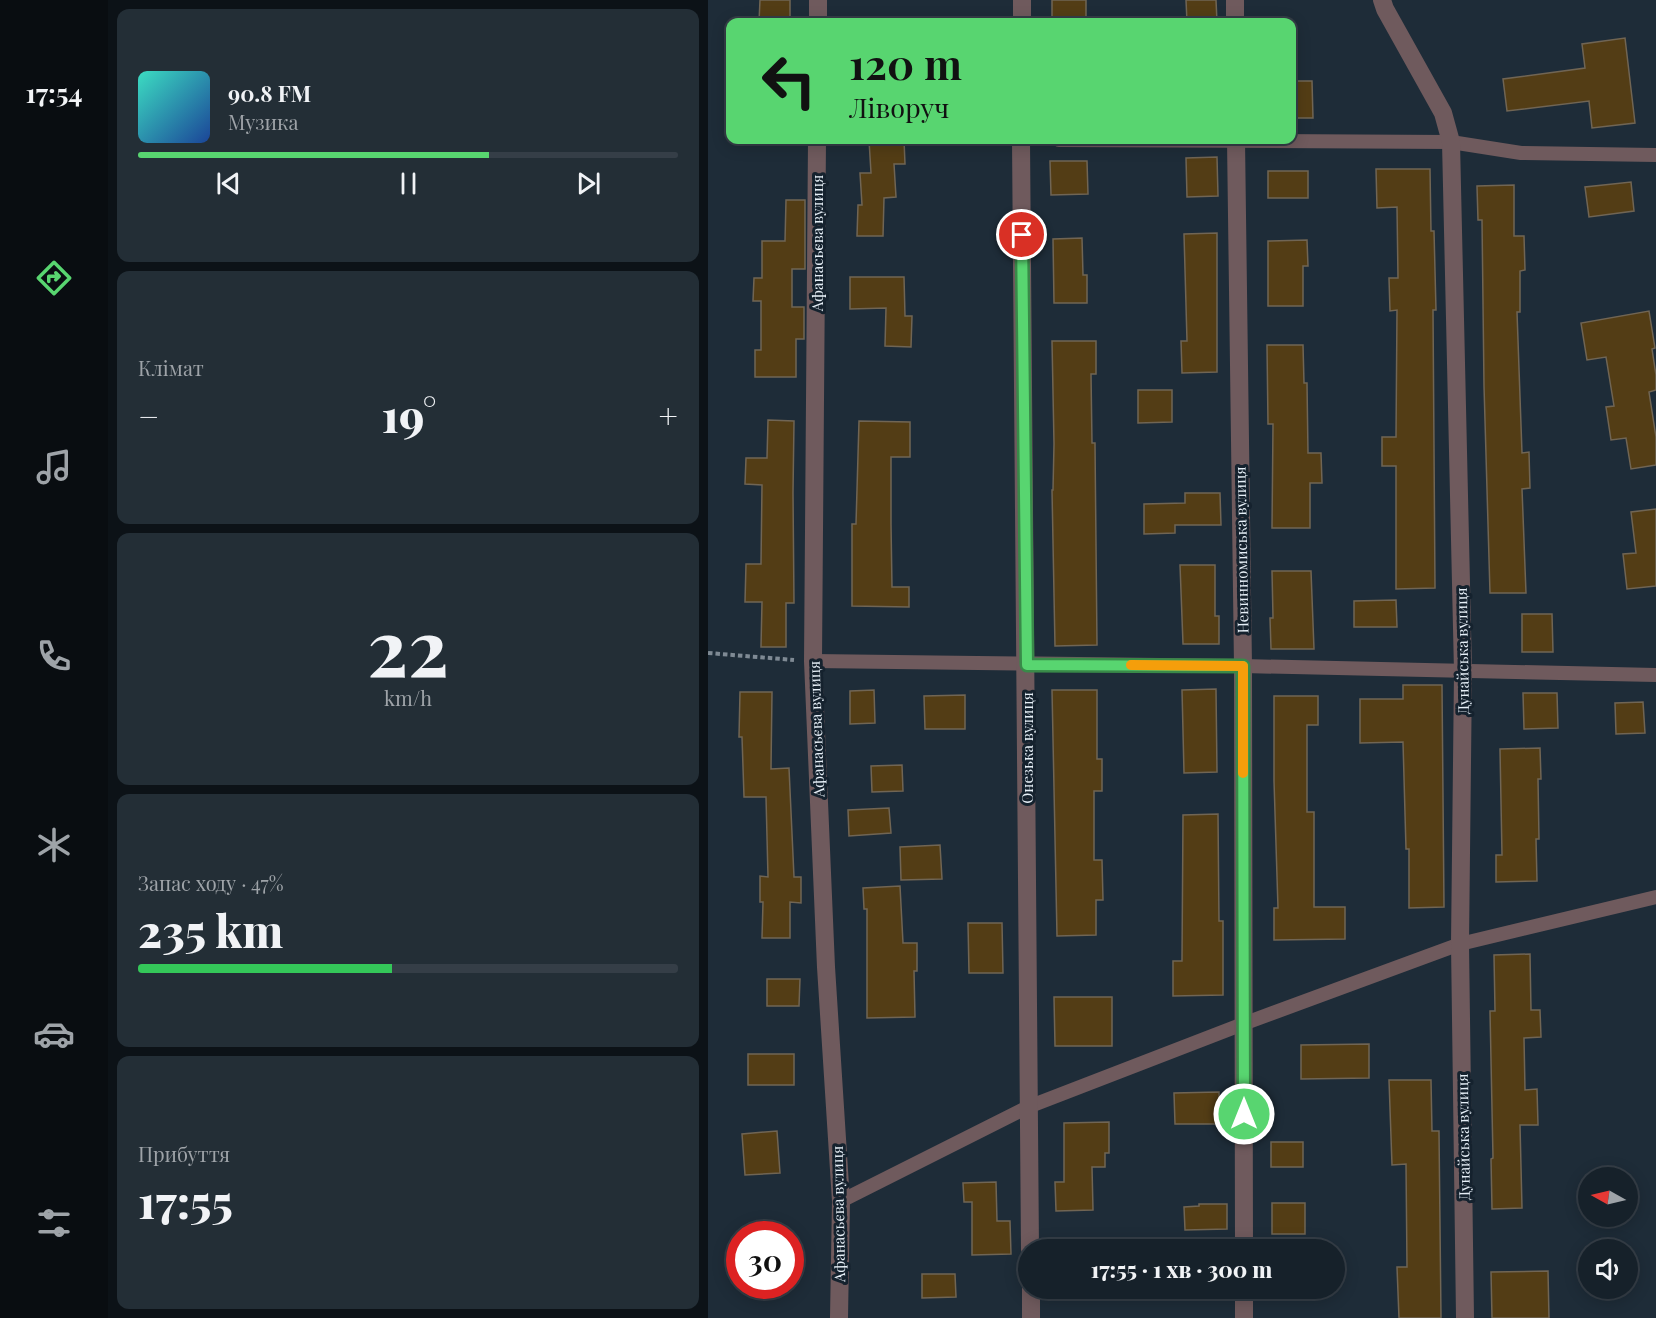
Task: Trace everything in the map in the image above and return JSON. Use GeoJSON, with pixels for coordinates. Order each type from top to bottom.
{"type":"FeatureCollection","features":[{"type":"Feature","properties":{"kind":"street"},"geometry":{"type":"LineString","coordinates":[[818,0],[818,18]]}},
{"type":"Feature","properties":{"kind":"street"},"geometry":{"type":"LineString","coordinates":[[1022,0],[1022,18]]}},
{"type":"Feature","properties":{"kind":"street"},"geometry":{"type":"LineString","coordinates":[[1235,0],[1235,18]]}},
{"type":"Feature","properties":{"kind":"street","name":"Дунайська вулиця"},"geometry":{"type":"LineString","coordinates":[[1382,0],[1443,113],[1451,142],[1463,672],[1460,944],[1465,1318]]}},
{"type":"Feature","properties":{"kind":"street","name":"Афанасьєва вулиця"},"geometry":{"type":"LineString","coordinates":[[817,144],[813,662],[825,967],[841,1201],[839,1318]]}},
{"type":"Feature","properties":{"kind":"street","name":"Онезька вулиця"},"geometry":{"type":"LineString","coordinates":[[1021,144],[1030,1239]]}},
{"type":"Feature","properties":{"kind":"street","name":"Невинномиська вулиця"},"geometry":{"type":"LineString","coordinates":[[1236,144],[1243,666],[1244,1239]]}},
{"type":"Feature","properties":{"kind":"street"},"geometry":{"type":"LineString","coordinates":[[1031,1299],[1031,1318]]}},
{"type":"Feature","properties":{"kind":"street"},"geometry":{"type":"LineString","coordinates":[[1244,1299],[1244,1318]]}},
{"type":"Feature","properties":{"kind":"lane"},"geometry":{"type":"LineString","coordinates":[[1296,141],[1451,142],[1521,153],[1656,155]]}},
{"type":"Feature","properties":{"kind":"lane"},"geometry":{"type":"LineString","coordinates":[[813,662],[1243,666],[1656,675]]}},
{"type":"Feature","properties":{"kind":"lane"},"geometry":{"type":"LineString","coordinates":[[841,1201],[1028,1107],[1243,1024],[1460,944],[1656,897]]}},
{"type":"Feature","properties":{"kind":"path"},"geometry":{"type":"LineString","coordinates":[[708,653],[813,662]]}},
{"type":"Feature","properties":{"kind":"building"},"geometry":{"type":"Polygon","coordinates":[[[760,0],[790,0],[790,18],[759,18],[760,0]]]}},
{"type":"Feature","properties":{"kind":"building"},"geometry":{"type":"Polygon","coordinates":[[[1052,0],[1086,0],[1086,18],[1052,18],[1052,0]]]}},
{"type":"Feature","properties":{"kind":"building"},"geometry":{"type":"Polygon","coordinates":[[[1186,0],[1216,0],[1217,18],[1187,18],[1186,0]]]}},
{"type":"Feature","properties":{"kind":"building"},"geometry":{"type":"Polygon","coordinates":[[[1625,38],[1635,123],[1592,128],[1589,101],[1507,111],[1503,79],[1585,68],[1582,44],[1625,38]]]}},
{"type":"Feature","properties":{"kind":"building"},"geometry":{"type":"Polygon","coordinates":[[[1296,81],[1312,81],[1313,118],[1296,118],[1296,81]]]}},
{"type":"Feature","properties":{"kind":"building"},"geometry":{"type":"Polygon","coordinates":[[[869,144],[904,144],[905,164],[894,164],[896,197],[884,198],[883,236],[857,236],[858,205],[862,205],[860,173],[871,173],[869,144]]]}},
{"type":"Feature","properties":{"kind":"building"},"geometry":{"type":"Polygon","coordinates":[[[1217,157],[1218,196],[1187,197],[1186,158],[1217,157]]]}},
{"type":"Feature","properties":{"kind":"building"},"geometry":{"type":"Polygon","coordinates":[[[1050,161],[1087,161],[1088,194],[1051,195],[1050,161]]]}},
{"type":"Feature","properties":{"kind":"building"},"geometry":{"type":"Polygon","coordinates":[[[1376,169],[1430,169],[1436,310],[1433,310],[1435,588],[1396,589],[1396,466],[1382,466],[1382,437],[1396,437],[1397,310],[1390,311],[1389,278],[1398,278],[1397,207],[1377,208],[1376,169]]]}},
{"type":"Feature","properties":{"kind":"building"},"geometry":{"type":"Polygon","coordinates":[[[1268,171],[1308,171],[1308,198],[1268,198],[1268,171]]]}},
{"type":"Feature","properties":{"kind":"building"},"geometry":{"type":"Polygon","coordinates":[[[1631,182],[1634,211],[1589,217],[1585,187],[1631,182]]]}},
{"type":"Feature","properties":{"kind":"building"},"geometry":{"type":"Polygon","coordinates":[[[1514,185],[1514,236],[1524,236],[1525,270],[1520,271],[1520,312],[1517,312],[1522,453],[1529,452],[1530,488],[1522,489],[1526,593],[1490,593],[1482,220],[1478,220],[1477,186],[1514,185]]]}},
{"type":"Feature","properties":{"kind":"building"},"geometry":{"type":"Polygon","coordinates":[[[786,200],[805,200],[805,269],[792,269],[792,307],[804,307],[804,339],[796,339],[796,377],[755,377],[755,350],[761,350],[761,301],[753,301],[754,278],[762,278],[762,241],[785,241],[786,200]]]}},
{"type":"Feature","properties":{"kind":"building"},"geometry":{"type":"Polygon","coordinates":[[[1217,233],[1217,372],[1182,373],[1181,341],[1187,341],[1184,234],[1217,233]]]}},
{"type":"Feature","properties":{"kind":"building"},"geometry":{"type":"Polygon","coordinates":[[[1082,238],[1083,275],[1087,275],[1087,303],[1054,303],[1053,239],[1082,238]]]}},
{"type":"Feature","properties":{"kind":"building"},"geometry":{"type":"Polygon","coordinates":[[[1307,240],[1308,266],[1303,266],[1303,306],[1268,306],[1268,241],[1307,240]]]}},
{"type":"Feature","properties":{"kind":"building"},"geometry":{"type":"Polygon","coordinates":[[[850,277],[904,277],[905,316],[912,316],[911,347],[885,346],[886,308],[850,309],[850,277]]]}},
{"type":"Feature","properties":{"kind":"building"},"geometry":{"type":"Polygon","coordinates":[[[1649,311],[1655,348],[1652,349],[1656,390],[1649,392],[1656,437],[1656,465],[1631,469],[1626,438],[1611,440],[1606,407],[1614,406],[1606,357],[1587,360],[1581,323],[1649,311]]]}},
{"type":"Feature","properties":{"kind":"building"},"geometry":{"type":"Polygon","coordinates":[[[1052,341],[1096,341],[1096,374],[1091,374],[1092,443],[1095,443],[1097,645],[1055,646],[1052,341]]]}},
{"type":"Feature","properties":{"kind":"building"},"geometry":{"type":"Polygon","coordinates":[[[1267,345],[1303,345],[1304,383],[1307,383],[1308,453],[1321,453],[1322,483],[1310,483],[1310,528],[1272,528],[1273,424],[1268,424],[1267,345]]]}},
{"type":"Feature","properties":{"kind":"building"},"geometry":{"type":"Polygon","coordinates":[[[1138,390],[1172,390],[1172,422],[1138,423],[1138,390]]]}},
{"type":"Feature","properties":{"kind":"building"},"geometry":{"type":"Polygon","coordinates":[[[768,420],[794,421],[794,603],[786,603],[786,647],[761,647],[762,602],[745,602],[746,564],[761,564],[762,485],[745,484],[746,458],[767,458],[768,420]]]}},
{"type":"Feature","properties":{"kind":"building"},"geometry":{"type":"Polygon","coordinates":[[[859,421],[910,422],[910,457],[891,457],[892,587],[909,587],[909,607],[852,606],[852,524],[856,524],[859,421]]]}},
{"type":"Feature","properties":{"kind":"building"},"geometry":{"type":"Polygon","coordinates":[[[1185,493],[1220,493],[1221,525],[1175,525],[1175,533],[1144,534],[1144,504],[1185,503],[1185,493]]]}},
{"type":"Feature","properties":{"kind":"building"},"geometry":{"type":"Polygon","coordinates":[[[1656,509],[1656,586],[1627,589],[1623,554],[1636,553],[1631,512],[1656,509]]]}},
{"type":"Feature","properties":{"kind":"building"},"geometry":{"type":"Polygon","coordinates":[[[1180,565],[1215,565],[1215,616],[1219,616],[1219,644],[1183,644],[1180,565]]]}},
{"type":"Feature","properties":{"kind":"building"},"geometry":{"type":"Polygon","coordinates":[[[1272,571],[1311,571],[1314,649],[1271,649],[1272,571]]]}},
{"type":"Feature","properties":{"kind":"building"},"geometry":{"type":"Polygon","coordinates":[[[1396,600],[1397,627],[1354,627],[1354,601],[1396,600]]]}},
{"type":"Feature","properties":{"kind":"building"},"geometry":{"type":"Polygon","coordinates":[[[1522,614],[1552,614],[1553,652],[1522,652],[1522,614]]]}},
{"type":"Feature","properties":{"kind":"building"},"geometry":{"type":"Polygon","coordinates":[[[1403,685],[1442,685],[1444,907],[1409,908],[1409,849],[1406,849],[1403,742],[1360,743],[1360,699],[1403,699],[1403,685]]]}},
{"type":"Feature","properties":{"kind":"building"},"geometry":{"type":"Polygon","coordinates":[[[1216,689],[1217,772],[1184,773],[1182,690],[1216,689]]]}},
{"type":"Feature","properties":{"kind":"building"},"geometry":{"type":"Polygon","coordinates":[[[874,690],[875,723],[850,724],[850,691],[874,690]]]}},
{"type":"Feature","properties":{"kind":"building"},"geometry":{"type":"Polygon","coordinates":[[[1052,690],[1097,690],[1097,759],[1102,759],[1102,791],[1094,791],[1094,860],[1102,860],[1103,900],[1096,900],[1096,935],[1057,936],[1052,690]]]}},
{"type":"Feature","properties":{"kind":"building"},"geometry":{"type":"Polygon","coordinates":[[[740,692],[772,692],[771,769],[789,768],[794,877],[801,877],[801,903],[790,902],[790,938],[762,938],[763,902],[760,902],[760,876],[768,877],[766,797],[744,797],[742,737],[739,737],[740,692]]]}},
{"type":"Feature","properties":{"kind":"building"},"geometry":{"type":"Polygon","coordinates":[[[1523,693],[1557,693],[1558,728],[1524,729],[1523,693]]]}},
{"type":"Feature","properties":{"kind":"building"},"geometry":{"type":"Polygon","coordinates":[[[965,695],[965,729],[925,729],[924,696],[965,695]]]}},
{"type":"Feature","properties":{"kind":"building"},"geometry":{"type":"Polygon","coordinates":[[[1274,696],[1318,696],[1318,725],[1307,725],[1307,812],[1314,812],[1314,907],[1345,907],[1345,939],[1274,940],[1274,908],[1278,908],[1274,696]]]}},
{"type":"Feature","properties":{"kind":"building"},"geometry":{"type":"Polygon","coordinates":[[[1643,702],[1645,733],[1616,734],[1615,703],[1643,702]]]}},
{"type":"Feature","properties":{"kind":"building"},"geometry":{"type":"Polygon","coordinates":[[[1540,748],[1539,839],[1536,839],[1537,881],[1496,882],[1496,855],[1502,855],[1500,749],[1540,748]]]}},
{"type":"Feature","properties":{"kind":"building"},"geometry":{"type":"Polygon","coordinates":[[[902,765],[903,791],[872,792],[871,766],[902,765]]]}},
{"type":"Feature","properties":{"kind":"building"},"geometry":{"type":"Polygon","coordinates":[[[889,808],[891,833],[849,836],[848,810],[889,808]]]}},
{"type":"Feature","properties":{"kind":"building"},"geometry":{"type":"Polygon","coordinates":[[[1218,814],[1219,921],[1223,921],[1223,995],[1173,996],[1173,961],[1182,961],[1183,815],[1218,814]]]}},
{"type":"Feature","properties":{"kind":"building"},"geometry":{"type":"Polygon","coordinates":[[[940,845],[942,879],[901,880],[900,847],[940,845]]]}},
{"type":"Feature","properties":{"kind":"building"},"geometry":{"type":"Polygon","coordinates":[[[900,886],[903,943],[917,943],[917,971],[914,971],[915,1017],[867,1018],[867,909],[864,909],[863,888],[900,886]]]}},
{"type":"Feature","properties":{"kind":"building"},"geometry":{"type":"Polygon","coordinates":[[[968,923],[1002,923],[1003,973],[969,973],[968,923]]]}},
{"type":"Feature","properties":{"kind":"building"},"geometry":{"type":"Polygon","coordinates":[[[1530,954],[1531,1010],[1540,1010],[1541,1037],[1524,1038],[1525,1090],[1537,1089],[1538,1125],[1520,1125],[1522,1208],[1492,1209],[1490,1011],[1495,1011],[1494,955],[1530,954]]]}},
{"type":"Feature","properties":{"kind":"building"},"geometry":{"type":"Polygon","coordinates":[[[767,979],[800,979],[799,1006],[767,1006],[767,979]]]}},
{"type":"Feature","properties":{"kind":"building"},"geometry":{"type":"Polygon","coordinates":[[[1054,997],[1112,997],[1112,1046],[1055,1046],[1054,997]]]}},
{"type":"Feature","properties":{"kind":"building"},"geometry":{"type":"Polygon","coordinates":[[[1369,1044],[1369,1078],[1301,1079],[1301,1045],[1369,1044]]]}},
{"type":"Feature","properties":{"kind":"building"},"geometry":{"type":"Polygon","coordinates":[[[748,1054],[794,1054],[794,1085],[748,1085],[748,1054]]]}},
{"type":"Feature","properties":{"kind":"building"},"geometry":{"type":"Polygon","coordinates":[[[1389,1080],[1431,1080],[1432,1131],[1439,1131],[1441,1318],[1399,1318],[1397,1267],[1407,1267],[1406,1164],[1392,1165],[1389,1080]]]}},
{"type":"Feature","properties":{"kind":"building"},"geometry":{"type":"Polygon","coordinates":[[[1219,1092],[1220,1124],[1175,1124],[1174,1093],[1219,1092]]]}},
{"type":"Feature","properties":{"kind":"building"},"geometry":{"type":"Polygon","coordinates":[[[1109,1122],[1109,1153],[1105,1153],[1105,1167],[1092,1167],[1093,1210],[1056,1211],[1055,1182],[1064,1182],[1064,1123],[1109,1122]]]}},
{"type":"Feature","properties":{"kind":"building"},"geometry":{"type":"Polygon","coordinates":[[[777,1131],[780,1173],[745,1175],[742,1134],[777,1131]]]}},
{"type":"Feature","properties":{"kind":"building"},"geometry":{"type":"Polygon","coordinates":[[[1271,1142],[1303,1142],[1303,1167],[1271,1167],[1271,1142]]]}},
{"type":"Feature","properties":{"kind":"building"},"geometry":{"type":"Polygon","coordinates":[[[996,1182],[997,1221],[1010,1221],[1011,1254],[972,1255],[972,1202],[964,1202],[963,1183],[996,1182]]]}},
{"type":"Feature","properties":{"kind":"building"},"geometry":{"type":"Polygon","coordinates":[[[1272,1203],[1305,1203],[1305,1234],[1272,1234],[1272,1203]]]}},
{"type":"Feature","properties":{"kind":"building"},"geometry":{"type":"Polygon","coordinates":[[[1199,1204],[1227,1204],[1227,1229],[1185,1230],[1184,1207],[1199,1206],[1199,1204]]]}},
{"type":"Feature","properties":{"kind":"building"},"geometry":{"type":"Polygon","coordinates":[[[1548,1271],[1549,1318],[1492,1318],[1491,1272],[1548,1271]]]}},
{"type":"Feature","properties":{"kind":"building"},"geometry":{"type":"Polygon","coordinates":[[[922,1274],[955,1274],[956,1297],[922,1298],[922,1274]]]}},
{"type":"Feature","properties":{"kind":"slow traffic"},"geometry":{"type":"LineString","coordinates":[[1131,665],[1243,666],[1243,773]]}},
{"type":"Feature","properties":{"kind":"route"},"geometry":{"type":"LineString","coordinates":[[1022,235],[1027,665],[1243,666],[1244,1114]]}}]}
